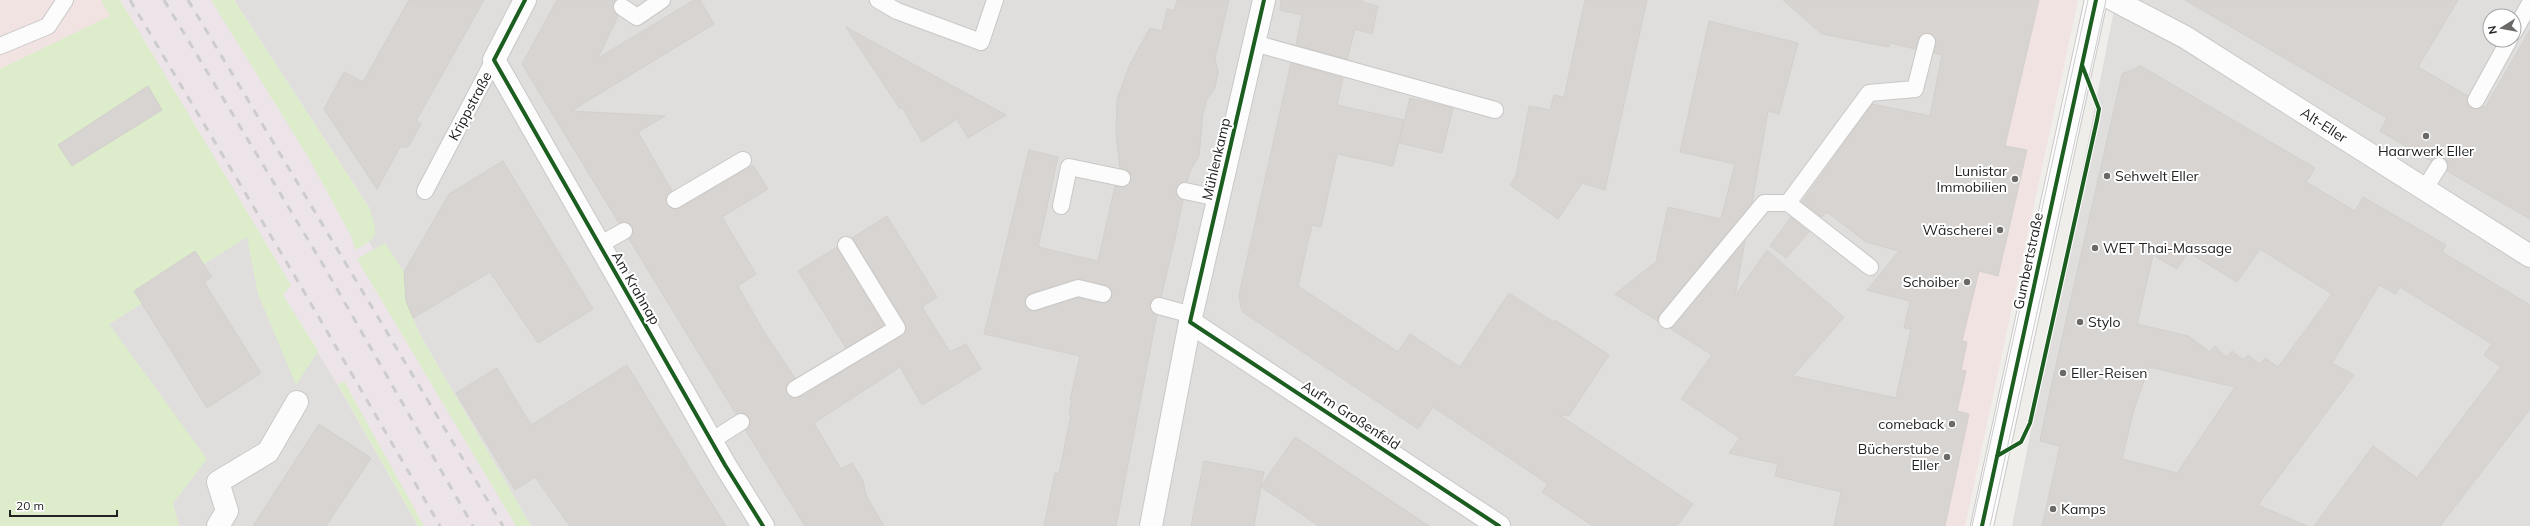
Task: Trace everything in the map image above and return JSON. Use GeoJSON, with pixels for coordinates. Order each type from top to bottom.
{"type":"FeatureCollection","features":[{"type":"Feature","properties":{"kind":"street","name":"Krippstraße"},"geometry":{"type":"LineString","coordinates":[[494,60],[525,0]]}},
{"type":"Feature","properties":{"kind":"street","name":"Mühlenkamp"},"geometry":{"type":"LineString","coordinates":[[1151,526],[1191,319],[1264,0]]}},
{"type":"Feature","properties":{"kind":"street","name":"Gumbertstraße"},"geometry":{"type":"LineString","coordinates":[[1982,526],[2096,0]]}},
{"type":"Feature","properties":{"kind":"street","name":"Alt-Eller"},"geometry":{"type":"LineString","coordinates":[[2114,0],[2185,37],[2530,256]]}},
{"type":"Feature","properties":{"kind":"street","name":"Am Krahnap"},"geometry":{"type":"LineString","coordinates":[[494,60],[711,441],[763,526]]}},
{"type":"Feature","properties":{"kind":"street","name":"Auf'm Großenfeld"},"geometry":{"type":"LineString","coordinates":[[1191,319],[1499,526]]}},
{"type":"Feature","properties":{"kind":"street"},"geometry":{"type":"LineString","coordinates":[[218,526],[227,511],[218,482],[268,452],[297,402]]}},
{"type":"Feature","properties":{"kind":"lane"},"geometry":{"type":"LineString","coordinates":[[0,46],[48,26],[65,0]]}},
{"type":"Feature","properties":{"kind":"lane"},"geometry":{"type":"LineString","coordinates":[[622,7],[637,17],[662,0]]}},
{"type":"Feature","properties":{"kind":"lane"},"geometry":{"type":"LineString","coordinates":[[878,0],[896,11],[981,42],[995,0]]}},
{"type":"Feature","properties":{"kind":"lane"},"geometry":{"type":"LineString","coordinates":[[2522,18],[2530,3]]}},
{"type":"Feature","properties":{"kind":"lane"},"geometry":{"type":"LineString","coordinates":[[1788,203],[1869,93],[1915,89],[1927,42]]}},
{"type":"Feature","properties":{"kind":"lane"},"geometry":{"type":"LineString","coordinates":[[1254,43],[1495,110]]}},
{"type":"Feature","properties":{"kind":"lane"},"geometry":{"type":"LineString","coordinates":[[2476,100],[2505,48]]}},
{"type":"Feature","properties":{"kind":"lane","name":"Krippstraße"},"geometry":{"type":"LineString","coordinates":[[426,191],[494,60]]}},
{"type":"Feature","properties":{"kind":"lane"},"geometry":{"type":"LineString","coordinates":[[675,200],[744,160]]}},
{"type":"Feature","properties":{"kind":"lane"},"geometry":{"type":"LineString","coordinates":[[2424,190],[2439,166]]}},
{"type":"Feature","properties":{"kind":"lane"},"geometry":{"type":"LineString","coordinates":[[1061,206],[1069,167],[1122,178]]}},
{"type":"Feature","properties":{"kind":"lane"},"geometry":{"type":"LineString","coordinates":[[1185,191],[1218,198]]}},
{"type":"Feature","properties":{"kind":"lane"},"geometry":{"type":"LineString","coordinates":[[1667,320],[1764,203],[1788,203],[1870,267]]}},
{"type":"Feature","properties":{"kind":"lane"},"geometry":{"type":"LineString","coordinates":[[599,245],[624,231]]}},
{"type":"Feature","properties":{"kind":"lane"},"geometry":{"type":"LineString","coordinates":[[795,389],[897,328],[846,245]]}},
{"type":"Feature","properties":{"kind":"lane"},"geometry":{"type":"LineString","coordinates":[[1034,302],[1078,288],[1103,294]]}},
{"type":"Feature","properties":{"kind":"lane"},"geometry":{"type":"LineString","coordinates":[[1159,306],[1191,319]]}},
{"type":"Feature","properties":{"kind":"lane"},"geometry":{"type":"LineString","coordinates":[[711,441],[741,422]]}},
{"type":"Feature","properties":{"kind":"shaded area"},"geometry":{"type":"Polygon","coordinates":[[[0,0],[101,0],[111,16],[0,69],[0,0]]]}},
{"type":"Feature","properties":{"kind":"shaded area"},"geometry":{"type":"Polygon","coordinates":[[[101,0],[234,0],[370,209],[366,238],[406,301],[419,333],[531,526],[418,526],[318,351],[101,0]]]}},
{"type":"Feature","properties":{"kind":"shaded area"},"geometry":{"type":"Polygon","coordinates":[[[234,0],[1984,0],[1871,526],[531,526],[419,333],[406,301],[365,237],[370,209],[234,0]]]}},
{"type":"Feature","properties":{"kind":"shaded area"},"geometry":{"type":"Polygon","coordinates":[[[1984,0],[2078,0],[1965,526],[1871,526],[1984,0]]]}},
{"type":"Feature","properties":{"kind":"shaded area"},"geometry":{"type":"Polygon","coordinates":[[[2116,0],[2530,0],[2530,526],[2012,526],[2116,0]]]}},
{"type":"Feature","properties":{"kind":"shaded area"},"geometry":{"type":"Polygon","coordinates":[[[0,218],[109,324],[247,236],[338,385],[418,526],[0,526],[0,218]]]}},
{"type":"Feature","properties":{"kind":"green space"},"geometry":{"type":"Polygon","coordinates":[[[101,0],[120,0],[291,285],[283,295],[318,351],[296,385],[258,294],[247,237],[109,324],[207,459],[173,503],[179,526],[0,526],[0,69],[110,16],[101,0]]]}},
{"type":"Feature","properties":{"kind":"green space"},"geometry":{"type":"Polygon","coordinates":[[[211,0],[234,0],[370,209],[375,234],[370,241],[356,250],[350,234],[307,155],[211,0]]]}},
{"type":"Feature","properties":{"kind":"green space"},"geometry":{"type":"Polygon","coordinates":[[[385,243],[404,272],[406,301],[419,333],[531,526],[516,526],[357,259],[385,243]]]}},
{"type":"Feature","properties":{"kind":"green space"},"geometry":{"type":"Polygon","coordinates":[[[344,381],[424,526],[418,526],[338,385],[344,381]]]}},
{"type":"Feature","properties":{"kind":"building"},"geometry":{"type":"Polygon","coordinates":[[[409,0],[484,0],[416,121],[421,124],[408,147],[400,147],[377,189],[324,109],[344,72],[363,82],[409,0]]]}},
{"type":"Feature","properties":{"kind":"building"},"geometry":{"type":"Polygon","coordinates":[[[557,0],[616,0],[613,7],[618,16],[598,58],[694,0],[700,0],[714,24],[571,111],[665,116],[638,132],[672,191],[666,200],[671,208],[680,208],[753,165],[768,189],[722,217],[756,274],[738,286],[764,332],[795,378],[787,384],[786,389],[791,397],[796,398],[805,395],[905,332],[905,323],[852,238],[887,216],[937,297],[922,307],[950,352],[966,344],[981,369],[922,405],[900,367],[814,423],[841,469],[852,463],[863,481],[866,495],[884,526],[805,526],[746,431],[750,422],[749,417],[745,413],[736,414],[629,239],[633,232],[632,226],[625,222],[619,223],[522,64],[557,0]]]}},
{"type":"Feature","properties":{"kind":"building"},"geometry":{"type":"Polygon","coordinates":[[[1177,0],[1229,0],[1215,59],[1218,72],[1215,88],[1207,99],[1203,114],[1199,156],[1190,171],[1187,182],[1182,182],[1176,189],[1176,194],[1183,200],[1174,243],[1161,297],[1153,299],[1150,304],[1152,312],[1157,315],[1116,526],[1044,526],[1055,473],[1059,474],[1071,415],[1069,414],[1072,400],[1070,400],[1080,356],[984,334],[1029,150],[1058,157],[1038,247],[1098,261],[1115,186],[1125,187],[1131,180],[1129,171],[1120,168],[1116,135],[1117,99],[1130,64],[1150,28],[1162,31],[1167,9],[1174,11],[1177,0]],[[1075,279],[1031,293],[1025,300],[1025,305],[1032,311],[1036,311],[1078,298],[1105,303],[1112,297],[1112,291],[1106,285],[1075,279]]]}},
{"type":"Feature","properties":{"kind":"building"},"geometry":{"type":"Polygon","coordinates":[[[1281,0],[1362,0],[1362,2],[1378,6],[1372,34],[1355,29],[1347,59],[1296,45],[1302,15],[1280,10],[1281,0]]]}},
{"type":"Feature","properties":{"kind":"building"},"geometry":{"type":"Polygon","coordinates":[[[1585,0],[1647,0],[1605,190],[1582,183],[1558,219],[1510,185],[1516,176],[1529,106],[1550,110],[1554,95],[1564,97],[1585,0]]]}},
{"type":"Feature","properties":{"kind":"building"},"geometry":{"type":"Polygon","coordinates":[[[1783,0],[2039,0],[2005,146],[2027,150],[1998,276],[1979,271],[1962,341],[1967,342],[1961,370],[1966,371],[1957,411],[1969,414],[1945,526],[1834,526],[1841,492],[1775,476],[1778,464],[1729,453],[1740,438],[1681,399],[1712,355],[1671,329],[1745,241],[1735,296],[1767,250],[1844,317],[1793,376],[1896,398],[1911,329],[1904,328],[1910,301],[1867,290],[1899,251],[1866,242],[1827,212],[1822,217],[1802,202],[1872,104],[1930,116],[1942,55],[1934,53],[1936,40],[1929,33],[1920,36],[1915,49],[1890,43],[1889,47],[1822,34],[1783,0]]]}},
{"type":"Feature","properties":{"kind":"building"},"geometry":{"type":"Polygon","coordinates":[[[2185,0],[2458,0],[2418,67],[2468,96],[2468,105],[2476,109],[2486,106],[2520,48],[2522,48],[2522,44],[2530,30],[2530,219],[2447,171],[2448,162],[2444,158],[2435,157],[2431,161],[2380,131],[2387,118],[2185,0]]]}},
{"type":"Feature","properties":{"kind":"building"},"geometry":{"type":"Polygon","coordinates":[[[1709,21],[1798,43],[1779,114],[1768,111],[1752,203],[1660,314],[1658,321],[1615,294],[1656,262],[1668,207],[1721,219],[1735,164],[1680,152],[1709,21]]]}},
{"type":"Feature","properties":{"kind":"building"},"geometry":{"type":"Polygon","coordinates":[[[846,27],[1006,115],[968,138],[957,119],[922,142],[902,107],[900,109],[846,27]]]}},
{"type":"Feature","properties":{"kind":"building"},"geometry":{"type":"Polygon","coordinates":[[[1291,63],[1343,78],[1337,105],[1404,120],[1393,166],[1337,154],[1321,227],[1312,225],[1298,286],[1398,352],[1410,334],[1460,367],[1509,293],[1554,322],[1555,320],[1609,355],[1569,416],[1558,414],[1693,504],[1677,526],[1593,526],[1542,492],[1548,484],[1433,407],[1418,429],[1244,313],[1241,308],[1239,295],[1291,63]]]}},
{"type":"Feature","properties":{"kind":"building"},"geometry":{"type":"Polygon","coordinates":[[[2141,66],[2315,168],[2306,182],[2355,211],[2363,197],[2446,245],[2442,252],[2530,305],[2530,409],[2440,526],[2314,526],[2373,446],[2417,478],[2501,367],[2484,355],[2492,344],[2400,287],[2396,294],[2379,285],[2332,363],[2354,375],[2258,505],[2307,526],[2042,526],[2060,446],[2040,441],[2122,74],[2141,66]],[[2260,249],[2237,282],[2188,252],[2177,269],[2153,255],[2137,324],[2188,336],[2210,352],[2215,346],[2226,357],[2232,351],[2243,360],[2248,355],[2260,364],[2265,358],[2278,367],[2332,294],[2260,249]],[[2149,367],[2134,409],[2122,459],[2177,473],[2235,387],[2149,367]]]}},
{"type":"Feature","properties":{"kind":"building"},"geometry":{"type":"Polygon","coordinates":[[[148,86],[162,110],[72,166],[58,145],[148,86]]]}},
{"type":"Feature","properties":{"kind":"building"},"geometry":{"type":"Polygon","coordinates":[[[1410,98],[1453,108],[1442,153],[1399,143],[1410,98]]]}},
{"type":"Feature","properties":{"kind":"building"},"geometry":{"type":"Polygon","coordinates":[[[503,161],[593,309],[538,343],[490,272],[413,318],[406,301],[404,272],[449,194],[503,161]]]}},
{"type":"Feature","properties":{"kind":"building"},"geometry":{"type":"Polygon","coordinates":[[[1791,217],[1809,232],[1786,258],[1770,246],[1791,217]]]}},
{"type":"Feature","properties":{"kind":"building"},"geometry":{"type":"Polygon","coordinates":[[[837,247],[884,325],[846,348],[798,271],[837,247]]]}},
{"type":"Feature","properties":{"kind":"building"},"geometry":{"type":"Polygon","coordinates":[[[195,251],[212,277],[204,282],[261,373],[207,408],[134,291],[195,251]]]}},
{"type":"Feature","properties":{"kind":"building"},"geometry":{"type":"Polygon","coordinates":[[[627,365],[726,526],[570,526],[535,477],[515,490],[456,393],[497,368],[531,425],[627,365]]]}},
{"type":"Feature","properties":{"kind":"building"},"geometry":{"type":"Polygon","coordinates":[[[319,424],[371,458],[326,526],[253,526],[319,424]]]}},
{"type":"Feature","properties":{"kind":"building"},"geometry":{"type":"Polygon","coordinates":[[[1295,437],[1429,526],[1319,526],[1261,487],[1254,526],[1191,526],[1204,461],[1264,472],[1261,486],[1295,437]]]}},
{"type":"Feature","properties":{"kind":"tram line"},"geometry":{"type":"LineString","coordinates":[[1972,526],[2088,0]]}},
{"type":"Feature","properties":{"kind":"tram line"},"geometry":{"type":"LineString","coordinates":[[1990,526],[2106,0]]}},
{"type":"Feature","properties":{"kind":"railway"},"geometry":{"type":"LineString","coordinates":[[130,0],[296,278],[440,526]]}},
{"type":"Feature","properties":{"kind":"railway"},"geometry":{"type":"LineString","coordinates":[[164,0],[322,263],[473,526]]}},
{"type":"Feature","properties":{"kind":"railway"},"geometry":{"type":"LineString","coordinates":[[188,0],[503,526]]}},
{"type":"Feature","properties":{"kind":"cycle path"},"geometry":{"type":"LineString","coordinates":[[525,0],[494,60],[725,465],[763,526]]}},
{"type":"Feature","properties":{"kind":"cycle path"},"geometry":{"type":"LineString","coordinates":[[1264,0],[1190,322],[1499,526]]}},
{"type":"Feature","properties":{"kind":"cycle path"},"geometry":{"type":"LineString","coordinates":[[1982,526],[2096,0]]}},
{"type":"Feature","properties":{"kind":"cycle path"},"geometry":{"type":"LineString","coordinates":[[1997,456],[2021,442],[2030,423],[2097,120],[2099,109],[2082,65]]}},
{"type":"Feature","properties":{"kind":"place","name":"Haarwerk Eller"},"geometry":{"type":"Point","coordinates":[2426,136]}},
{"type":"Feature","properties":{"kind":"place","name":"Sehwelt Eller"},"geometry":{"type":"Point","coordinates":[2107,176]}},
{"type":"Feature","properties":{"kind":"place","name":"Lunistar Immobilien"},"geometry":{"type":"Point","coordinates":[2015,179]}},
{"type":"Feature","properties":{"kind":"place","name":"Wäscherei"},"geometry":{"type":"Point","coordinates":[2000,230]}},
{"type":"Feature","properties":{"kind":"place","name":"WET Thai-Massage"},"geometry":{"type":"Point","coordinates":[2095,248]}},
{"type":"Feature","properties":{"kind":"place","name":"Schoiber"},"geometry":{"type":"Point","coordinates":[1967,282]}},
{"type":"Feature","properties":{"kind":"place","name":"Stylo"},"geometry":{"type":"Point","coordinates":[2080,322]}},
{"type":"Feature","properties":{"kind":"place","name":"Eller-Reisen"},"geometry":{"type":"Point","coordinates":[2063,373]}},
{"type":"Feature","properties":{"kind":"place","name":"comeback"},"geometry":{"type":"Point","coordinates":[1952,424]}},
{"type":"Feature","properties":{"kind":"place","name":"Bücherstube Eller"},"geometry":{"type":"Point","coordinates":[1947,457]}},
{"type":"Feature","properties":{"kind":"place","name":"Kamps"},"geometry":{"type":"Point","coordinates":[2053,509]}}]}
